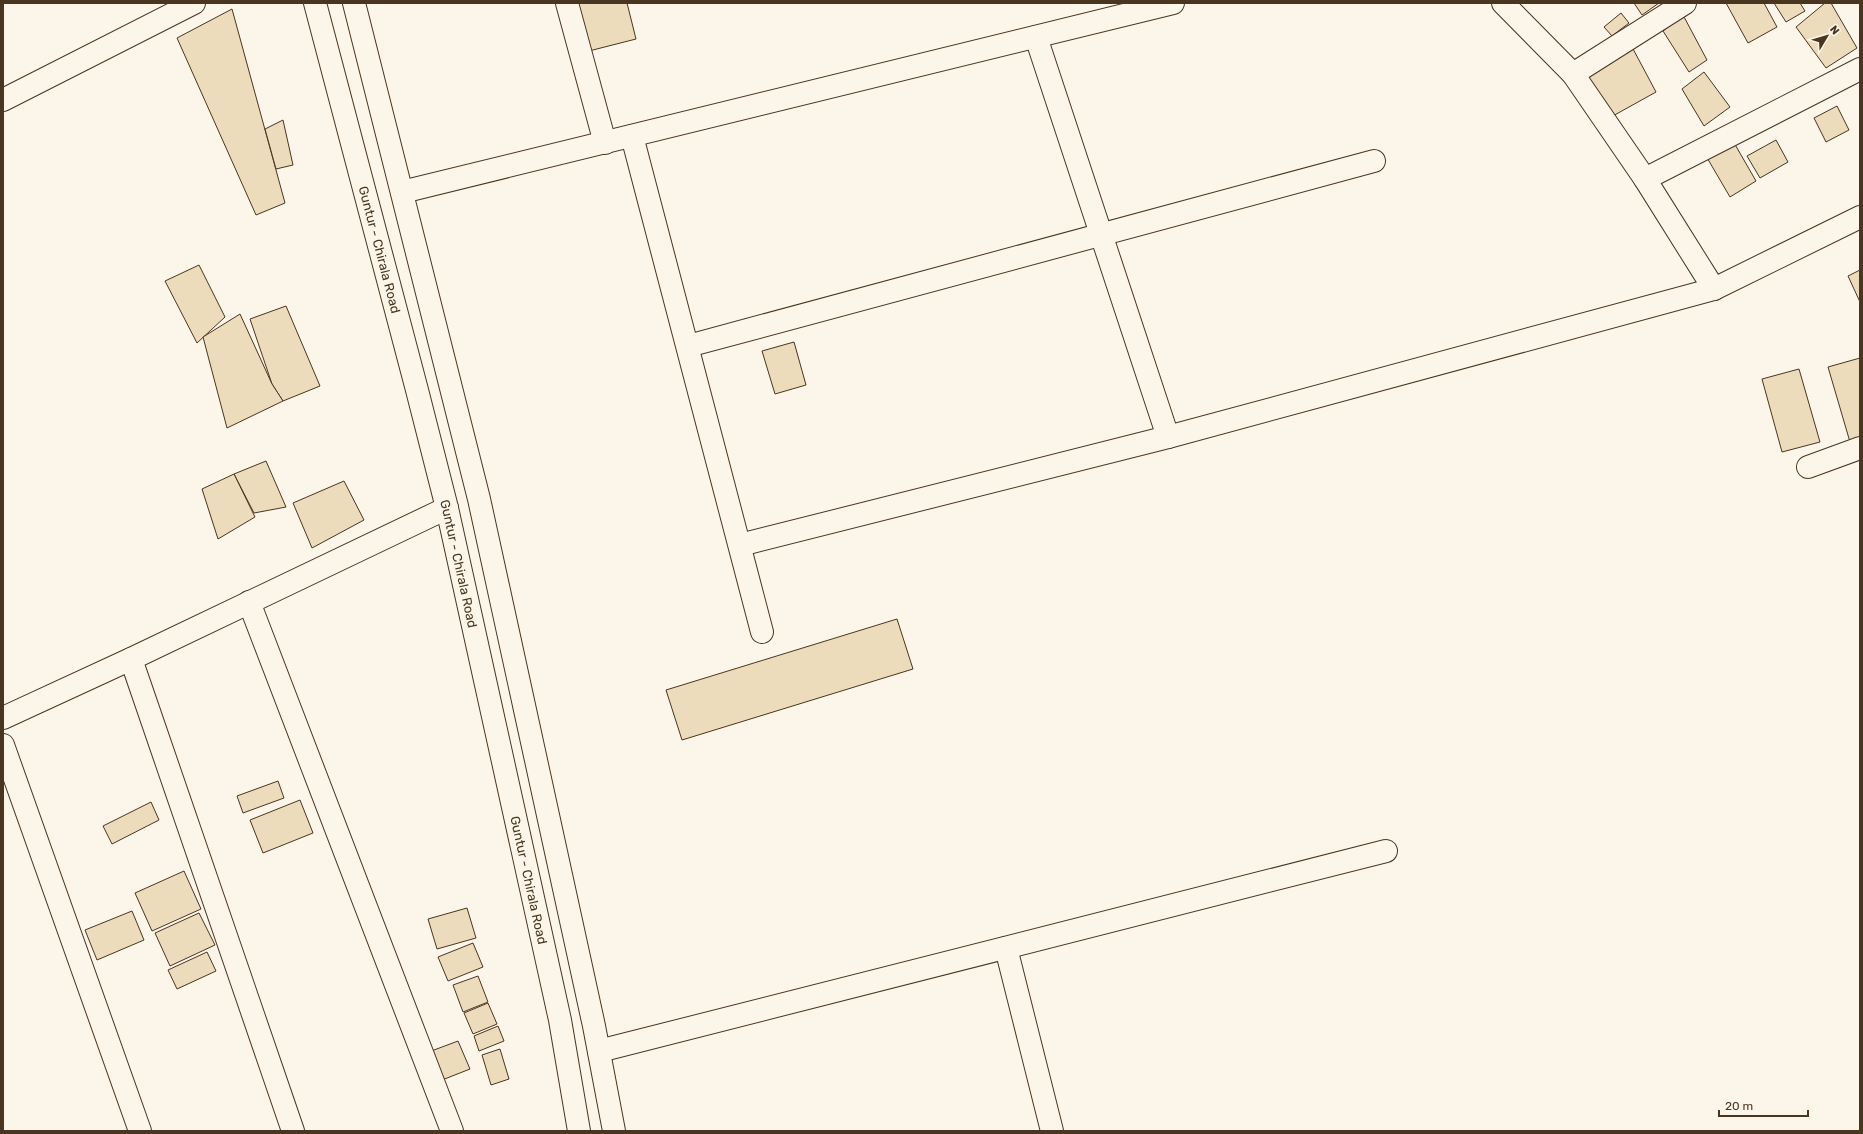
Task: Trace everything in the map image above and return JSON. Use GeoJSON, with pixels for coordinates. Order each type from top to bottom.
{"type":"FeatureCollection","features":[{"type":"Feature","properties":{"kind":"street"},"geometry":{"type":"LineString","coordinates":[[3,100],[194,3]]}},
{"type":"Feature","properties":{"kind":"street","name":"Guntur - Chirala Road"},"geometry":{"type":"LineString","coordinates":[[315,3],[417,390],[446,508],[560,1020],[580,1131]]}},
{"type":"Feature","properties":{"kind":"street"},"geometry":{"type":"LineString","coordinates":[[354,3],[479,500],[599,1051],[614,1131]]}},
{"type":"Feature","properties":{"kind":"street"},"geometry":{"type":"LineString","coordinates":[[567,3],[605,143]]}},
{"type":"Feature","properties":{"kind":"street"},"geometry":{"type":"LineString","coordinates":[[402,192],[1172,3]]}},
{"type":"Feature","properties":{"kind":"street"},"geometry":{"type":"LineString","coordinates":[[1503,3],[1573,74],[1645,179],[1714,289]]}},
{"type":"Feature","properties":{"kind":"street"},"geometry":{"type":"LineString","coordinates":[[1573,74],[1685,3]]}},
{"type":"Feature","properties":{"kind":"street"},"geometry":{"type":"LineString","coordinates":[[1036,37],[1168,437]]}},
{"type":"Feature","properties":{"kind":"street"},"geometry":{"type":"LineString","coordinates":[[1645,179],[1860,69]]}},
{"type":"Feature","properties":{"kind":"street"},"geometry":{"type":"LineString","coordinates":[[632,136],[762,632]]}},
{"type":"Feature","properties":{"kind":"street"},"geometry":{"type":"LineString","coordinates":[[688,346],[1374,161]]}},
{"type":"Feature","properties":{"kind":"street"},"geometry":{"type":"LineString","coordinates":[[740,545],[1168,437],[1714,289],[1860,217]]}},
{"type":"Feature","properties":{"kind":"street"},"geometry":{"type":"LineString","coordinates":[[1808,467],[1860,448]]}},
{"type":"Feature","properties":{"kind":"street"},"geometry":{"type":"LineString","coordinates":[[3,718],[131,659],[446,508]]}},
{"type":"Feature","properties":{"kind":"street"},"geometry":{"type":"LineString","coordinates":[[249,602],[452,1131]]}},
{"type":"Feature","properties":{"kind":"street"},"geometry":{"type":"LineString","coordinates":[[131,659],[293,1131]]}},
{"type":"Feature","properties":{"kind":"street"},"geometry":{"type":"LineString","coordinates":[[3,745],[140,1131]]}},
{"type":"Feature","properties":{"kind":"street"},"geometry":{"type":"LineString","coordinates":[[599,1051],[1386,851]]}},
{"type":"Feature","properties":{"kind":"street"},"geometry":{"type":"LineString","coordinates":[[1006,948],[1052,1131]]}},
{"type":"Feature","properties":{"kind":"building"},"geometry":{"type":"Polygon","coordinates":[[[572,3],[627,3],[636,39],[585,52],[572,3]]]}},
{"type":"Feature","properties":{"kind":"building"},"geometry":{"type":"Polygon","coordinates":[[[1634,3],[1659,3],[1642,15],[1634,3]]]}},
{"type":"Feature","properties":{"kind":"building"},"geometry":{"type":"Polygon","coordinates":[[[1726,3],[1764,3],[1777,27],[1748,43],[1726,3]]]}},
{"type":"Feature","properties":{"kind":"building"},"geometry":{"type":"Polygon","coordinates":[[[1774,3],[1800,3],[1805,11],[1786,22],[1774,3]]]}},
{"type":"Feature","properties":{"kind":"building"},"geometry":{"type":"Polygon","coordinates":[[[1825,3],[1831,3],[1857,48],[1826,68],[1796,27],[1825,3]]]}},
{"type":"Feature","properties":{"kind":"building"},"geometry":{"type":"Polygon","coordinates":[[[232,9],[285,203],[256,215],[177,38],[232,9]]]}},
{"type":"Feature","properties":{"kind":"building"},"geometry":{"type":"Polygon","coordinates":[[[1621,13],[1629,23],[1612,36],[1604,27],[1621,13]]]}},
{"type":"Feature","properties":{"kind":"building"},"geometry":{"type":"Polygon","coordinates":[[[1683,15],[1707,60],[1689,72],[1663,31],[1683,15]]]}},
{"type":"Feature","properties":{"kind":"building"},"geometry":{"type":"Polygon","coordinates":[[[1632,47],[1656,92],[1611,117],[1586,75],[1632,47]]]}},
{"type":"Feature","properties":{"kind":"building"},"geometry":{"type":"Polygon","coordinates":[[[1704,72],[1730,107],[1704,126],[1682,89],[1704,72]]]}},
{"type":"Feature","properties":{"kind":"building"},"geometry":{"type":"Polygon","coordinates":[[[1837,106],[1849,130],[1826,142],[1814,118],[1837,106]]]}},
{"type":"Feature","properties":{"kind":"building"},"geometry":{"type":"Polygon","coordinates":[[[283,120],[293,165],[276,169],[265,129],[283,120]]]}},
{"type":"Feature","properties":{"kind":"building"},"geometry":{"type":"Polygon","coordinates":[[[1776,140],[1788,162],[1760,178],[1747,156],[1776,140]]]}},
{"type":"Feature","properties":{"kind":"building"},"geometry":{"type":"Polygon","coordinates":[[[1733,141],[1756,181],[1730,197],[1706,156],[1733,141]]]}},
{"type":"Feature","properties":{"kind":"building"},"geometry":{"type":"Polygon","coordinates":[[[199,265],[225,317],[197,343],[165,281],[199,265]]]}},
{"type":"Feature","properties":{"kind":"building"},"geometry":{"type":"Polygon","coordinates":[[[1860,270],[1860,302],[1848,276],[1860,270]]]}},
{"type":"Feature","properties":{"kind":"building"},"geometry":{"type":"Polygon","coordinates":[[[286,306],[320,386],[283,401],[272,384],[250,319],[286,306]]]}},
{"type":"Feature","properties":{"kind":"building"},"geometry":{"type":"Polygon","coordinates":[[[240,314],[272,384],[283,401],[227,428],[203,337],[240,314]]]}},
{"type":"Feature","properties":{"kind":"building"},"geometry":{"type":"Polygon","coordinates":[[[794,342],[806,385],[775,394],[762,351],[794,342]]]}},
{"type":"Feature","properties":{"kind":"building"},"geometry":{"type":"Polygon","coordinates":[[[1860,358],[1860,439],[1850,442],[1828,367],[1860,358]]]}},
{"type":"Feature","properties":{"kind":"building"},"geometry":{"type":"Polygon","coordinates":[[[1799,369],[1820,442],[1782,452],[1762,379],[1799,369]]]}},
{"type":"Feature","properties":{"kind":"building"},"geometry":{"type":"Polygon","coordinates":[[[266,461],[286,507],[254,513],[234,474],[266,461]]]}},
{"type":"Feature","properties":{"kind":"building"},"geometry":{"type":"Polygon","coordinates":[[[234,474],[255,517],[218,539],[202,489],[234,474]]]}},
{"type":"Feature","properties":{"kind":"building"},"geometry":{"type":"Polygon","coordinates":[[[344,481],[364,520],[312,548],[293,503],[344,481]]]}},
{"type":"Feature","properties":{"kind":"building"},"geometry":{"type":"Polygon","coordinates":[[[897,619],[913,669],[682,740],[666,690],[897,619]]]}},
{"type":"Feature","properties":{"kind":"building"},"geometry":{"type":"Polygon","coordinates":[[[278,781],[284,798],[243,813],[237,796],[278,781]]]}},
{"type":"Feature","properties":{"kind":"building"},"geometry":{"type":"Polygon","coordinates":[[[300,800],[313,833],[263,853],[250,820],[300,800]]]}},
{"type":"Feature","properties":{"kind":"building"},"geometry":{"type":"Polygon","coordinates":[[[151,802],[159,820],[112,844],[103,826],[151,802]]]}},
{"type":"Feature","properties":{"kind":"building"},"geometry":{"type":"Polygon","coordinates":[[[184,871],[201,909],[152,931],[135,893],[184,871]]]}},
{"type":"Feature","properties":{"kind":"building"},"geometry":{"type":"Polygon","coordinates":[[[467,908],[476,938],[437,949],[428,919],[467,908]]]}},
{"type":"Feature","properties":{"kind":"building"},"geometry":{"type":"Polygon","coordinates":[[[132,911],[144,940],[97,960],[85,930],[132,911]]]}},
{"type":"Feature","properties":{"kind":"building"},"geometry":{"type":"Polygon","coordinates":[[[199,913],[215,945],[170,966],[155,933],[199,913]]]}},
{"type":"Feature","properties":{"kind":"building"},"geometry":{"type":"Polygon","coordinates":[[[473,943],[483,967],[448,981],[438,957],[473,943]]]}},
{"type":"Feature","properties":{"kind":"building"},"geometry":{"type":"Polygon","coordinates":[[[207,952],[216,971],[177,989],[168,970],[207,952]]]}},
{"type":"Feature","properties":{"kind":"building"},"geometry":{"type":"Polygon","coordinates":[[[478,976],[488,1002],[463,1012],[453,985],[478,976]]]}},
{"type":"Feature","properties":{"kind":"building"},"geometry":{"type":"Polygon","coordinates":[[[488,1003],[497,1024],[473,1034],[464,1013],[488,1003]]]}},
{"type":"Feature","properties":{"kind":"building"},"geometry":{"type":"Polygon","coordinates":[[[498,1026],[504,1041],[479,1051],[474,1036],[498,1026]]]}},
{"type":"Feature","properties":{"kind":"building"},"geometry":{"type":"Polygon","coordinates":[[[458,1041],[470,1069],[437,1082],[426,1053],[458,1041]]]}},
{"type":"Feature","properties":{"kind":"building"},"geometry":{"type":"Polygon","coordinates":[[[500,1049],[509,1079],[491,1085],[482,1055],[500,1049]]]}}]}
